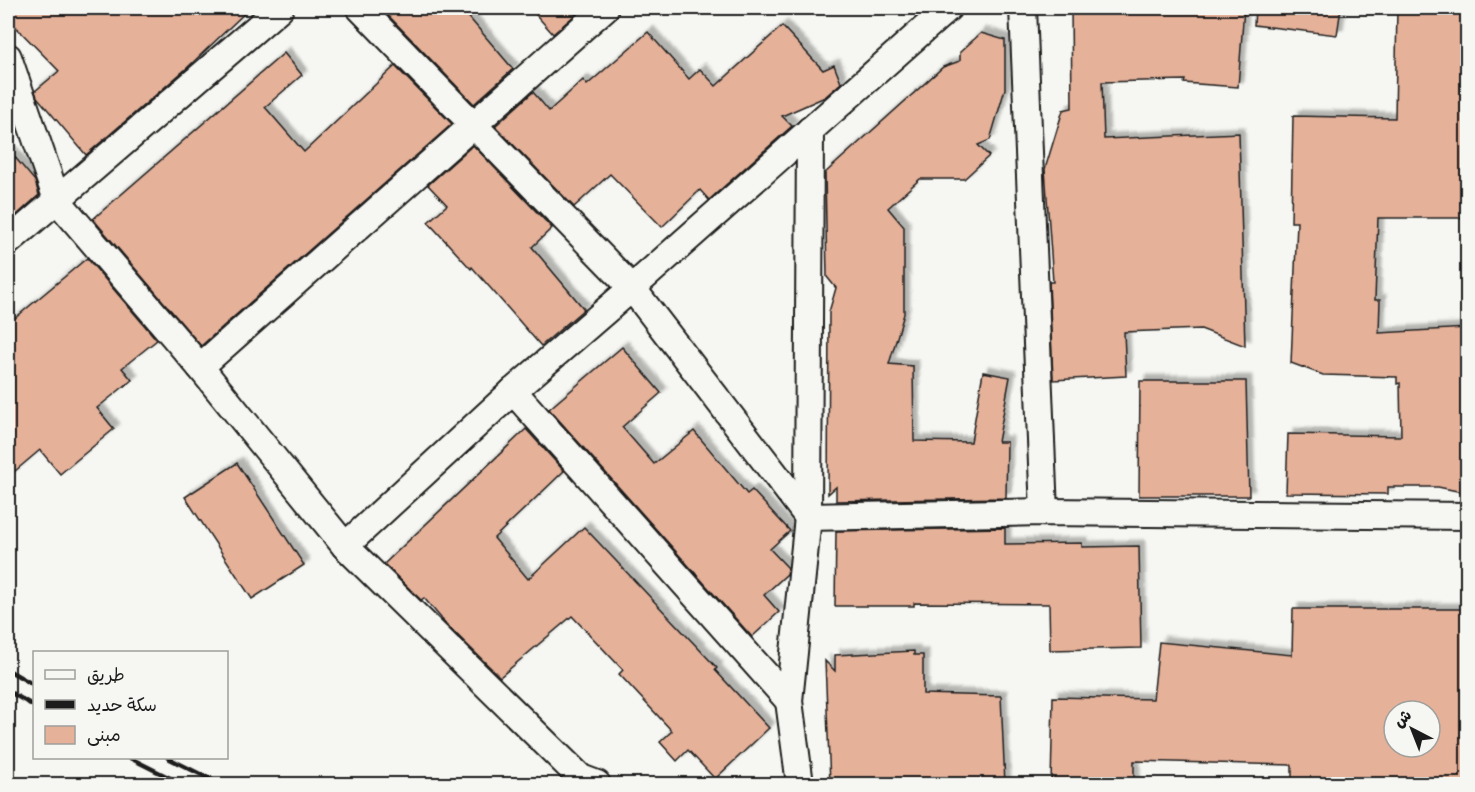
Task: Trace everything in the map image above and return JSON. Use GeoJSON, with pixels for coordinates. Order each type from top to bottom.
{"type":"FeatureCollection","features":[{"type":"Feature","properties":{"kind":"street"},"geometry":{"type":"LineString","coordinates":[[8,242],[280,8]]}},
{"type":"Feature","properties":{"kind":"street"},"geometry":{"type":"LineString","coordinates":[[360,8],[632,288],[808,517]]}},
{"type":"Feature","properties":{"kind":"street"},"geometry":{"type":"LineString","coordinates":[[200,367],[605,8]]}},
{"type":"Feature","properties":{"kind":"street"},"geometry":{"type":"LineString","coordinates":[[345,546],[513,391],[948,8]]}},
{"type":"Feature","properties":{"kind":"street"},"geometry":{"type":"LineString","coordinates":[[1023,8],[1044,512]]}},
{"type":"Feature","properties":{"kind":"street"},"geometry":{"type":"LineString","coordinates":[[8,57],[57,200],[200,367],[345,546],[581,778],[597,784]]}},
{"type":"Feature","properties":{"kind":"street"},"geometry":{"type":"LineString","coordinates":[[800,784],[789,701],[808,517],[810,130]]}},
{"type":"Feature","properties":{"kind":"street"},"geometry":{"type":"LineString","coordinates":[[513,391],[789,701]]}},
{"type":"Feature","properties":{"kind":"street"},"geometry":{"type":"LineString","coordinates":[[808,517],[1044,512],[1467,516]]}},
{"type":"Feature","properties":{"kind":"building"},"geometry":{"type":"Polygon","coordinates":[[[8,8],[250,8],[187,68],[86,155],[37,97],[35,91],[59,71],[8,19],[8,8]]]}},
{"type":"Feature","properties":{"kind":"building"},"geometry":{"type":"Polygon","coordinates":[[[381,8],[461,8],[513,69],[474,104],[381,8]]]}},
{"type":"Feature","properties":{"kind":"building"},"geometry":{"type":"Polygon","coordinates":[[[530,8],[583,8],[553,34],[530,8]]]}},
{"type":"Feature","properties":{"kind":"building"},"geometry":{"type":"Polygon","coordinates":[[[1071,8],[1244,8],[1238,87],[1184,83],[1185,80],[1102,82],[1104,139],[1239,133],[1245,346],[1201,329],[1124,332],[1126,376],[1053,380],[1049,282],[1053,282],[1045,169],[1063,110],[1072,108],[1071,8]]]}},
{"type":"Feature","properties":{"kind":"building"},"geometry":{"type":"Polygon","coordinates":[[[1255,8],[1341,8],[1337,35],[1254,25],[1255,8]]]}},
{"type":"Feature","properties":{"kind":"building"},"geometry":{"type":"Polygon","coordinates":[[[1397,8],[1467,8],[1467,218],[1378,218],[1375,300],[1380,300],[1379,333],[1467,328],[1467,493],[1438,487],[1388,487],[1388,494],[1286,493],[1288,434],[1401,436],[1400,383],[1397,384],[1397,377],[1323,375],[1291,363],[1297,222],[1291,222],[1293,116],[1395,118],[1397,8]]]}},
{"type":"Feature","properties":{"kind":"building"},"geometry":{"type":"Polygon","coordinates":[[[782,26],[823,70],[834,65],[841,83],[825,97],[782,116],[792,126],[709,200],[700,190],[662,227],[610,174],[574,207],[495,126],[533,92],[549,111],[583,80],[587,85],[648,32],[689,79],[700,69],[716,86],[782,26]]]}},
{"type":"Feature","properties":{"kind":"building"},"geometry":{"type":"Polygon","coordinates":[[[981,33],[1005,40],[1005,89],[990,140],[978,145],[989,156],[964,179],[920,179],[888,208],[904,227],[904,314],[889,364],[913,366],[914,441],[971,442],[983,372],[1010,377],[998,442],[1007,442],[1006,498],[836,501],[836,487],[828,494],[829,312],[836,288],[827,277],[825,173],[943,67],[960,61],[960,52],[981,33]]]}},
{"type":"Feature","properties":{"kind":"building"},"geometry":{"type":"Polygon","coordinates":[[[284,53],[302,75],[265,107],[304,152],[395,66],[452,124],[201,346],[93,219],[284,53]]]}},
{"type":"Feature","properties":{"kind":"building"},"geometry":{"type":"Polygon","coordinates":[[[473,145],[552,228],[532,247],[584,309],[541,346],[472,267],[471,269],[428,222],[447,205],[428,185],[473,145]]]}},
{"type":"Feature","properties":{"kind":"building"},"geometry":{"type":"Polygon","coordinates":[[[8,149],[35,181],[39,195],[8,223],[8,149]]]}},
{"type":"Feature","properties":{"kind":"building"},"geometry":{"type":"Polygon","coordinates":[[[87,258],[157,340],[122,368],[132,380],[97,408],[114,429],[60,474],[40,450],[8,477],[8,324],[87,258]]]}},
{"type":"Feature","properties":{"kind":"building"},"geometry":{"type":"Polygon","coordinates":[[[622,347],[661,393],[622,427],[654,464],[694,431],[747,494],[752,490],[790,531],[770,549],[788,568],[787,574],[764,595],[779,612],[752,637],[549,409],[622,347]]]}},
{"type":"Feature","properties":{"kind":"building"},"geometry":{"type":"Polygon","coordinates":[[[1140,381],[1246,381],[1249,496],[1139,496],[1140,381]]]}},
{"type":"Feature","properties":{"kind":"building"},"geometry":{"type":"Polygon","coordinates":[[[526,429],[564,471],[494,538],[528,579],[584,527],[717,668],[715,670],[769,728],[715,779],[688,750],[677,761],[660,742],[672,731],[619,674],[623,670],[572,616],[500,677],[446,624],[424,598],[421,600],[384,564],[526,429]]]}},
{"type":"Feature","properties":{"kind":"building"},"geometry":{"type":"Polygon","coordinates":[[[237,463],[304,565],[252,599],[185,497],[237,463]]]}},
{"type":"Feature","properties":{"kind":"building"},"geometry":{"type":"Polygon","coordinates":[[[1005,528],[1005,544],[1082,543],[1082,547],[1139,546],[1141,648],[1050,650],[1049,604],[914,603],[914,606],[835,606],[836,531],[1005,528]]]}},
{"type":"Feature","properties":{"kind":"building"},"geometry":{"type":"Polygon","coordinates":[[[1293,609],[1467,609],[1467,784],[1292,784],[1292,765],[1134,761],[1134,784],[1051,784],[1053,697],[1153,699],[1159,642],[1292,655],[1293,609]]]}},
{"type":"Feature","properties":{"kind":"building"},"geometry":{"type":"Polygon","coordinates":[[[914,651],[914,655],[923,655],[923,694],[1001,696],[1005,784],[830,784],[825,661],[835,671],[835,655],[914,651]]]}},
{"type":"Feature","properties":{"kind":"railway"},"geometry":{"type":"LineString","coordinates":[[8,670],[33,684]]}},
{"type":"Feature","properties":{"kind":"railway"},"geometry":{"type":"LineString","coordinates":[[8,691],[33,705]]}},
{"type":"Feature","properties":{"kind":"railway"},"geometry":{"type":"LineString","coordinates":[[132,759],[182,784]]}},
{"type":"Feature","properties":{"kind":"railway"},"geometry":{"type":"LineString","coordinates":[[170,759],[220,784]]}}]}
